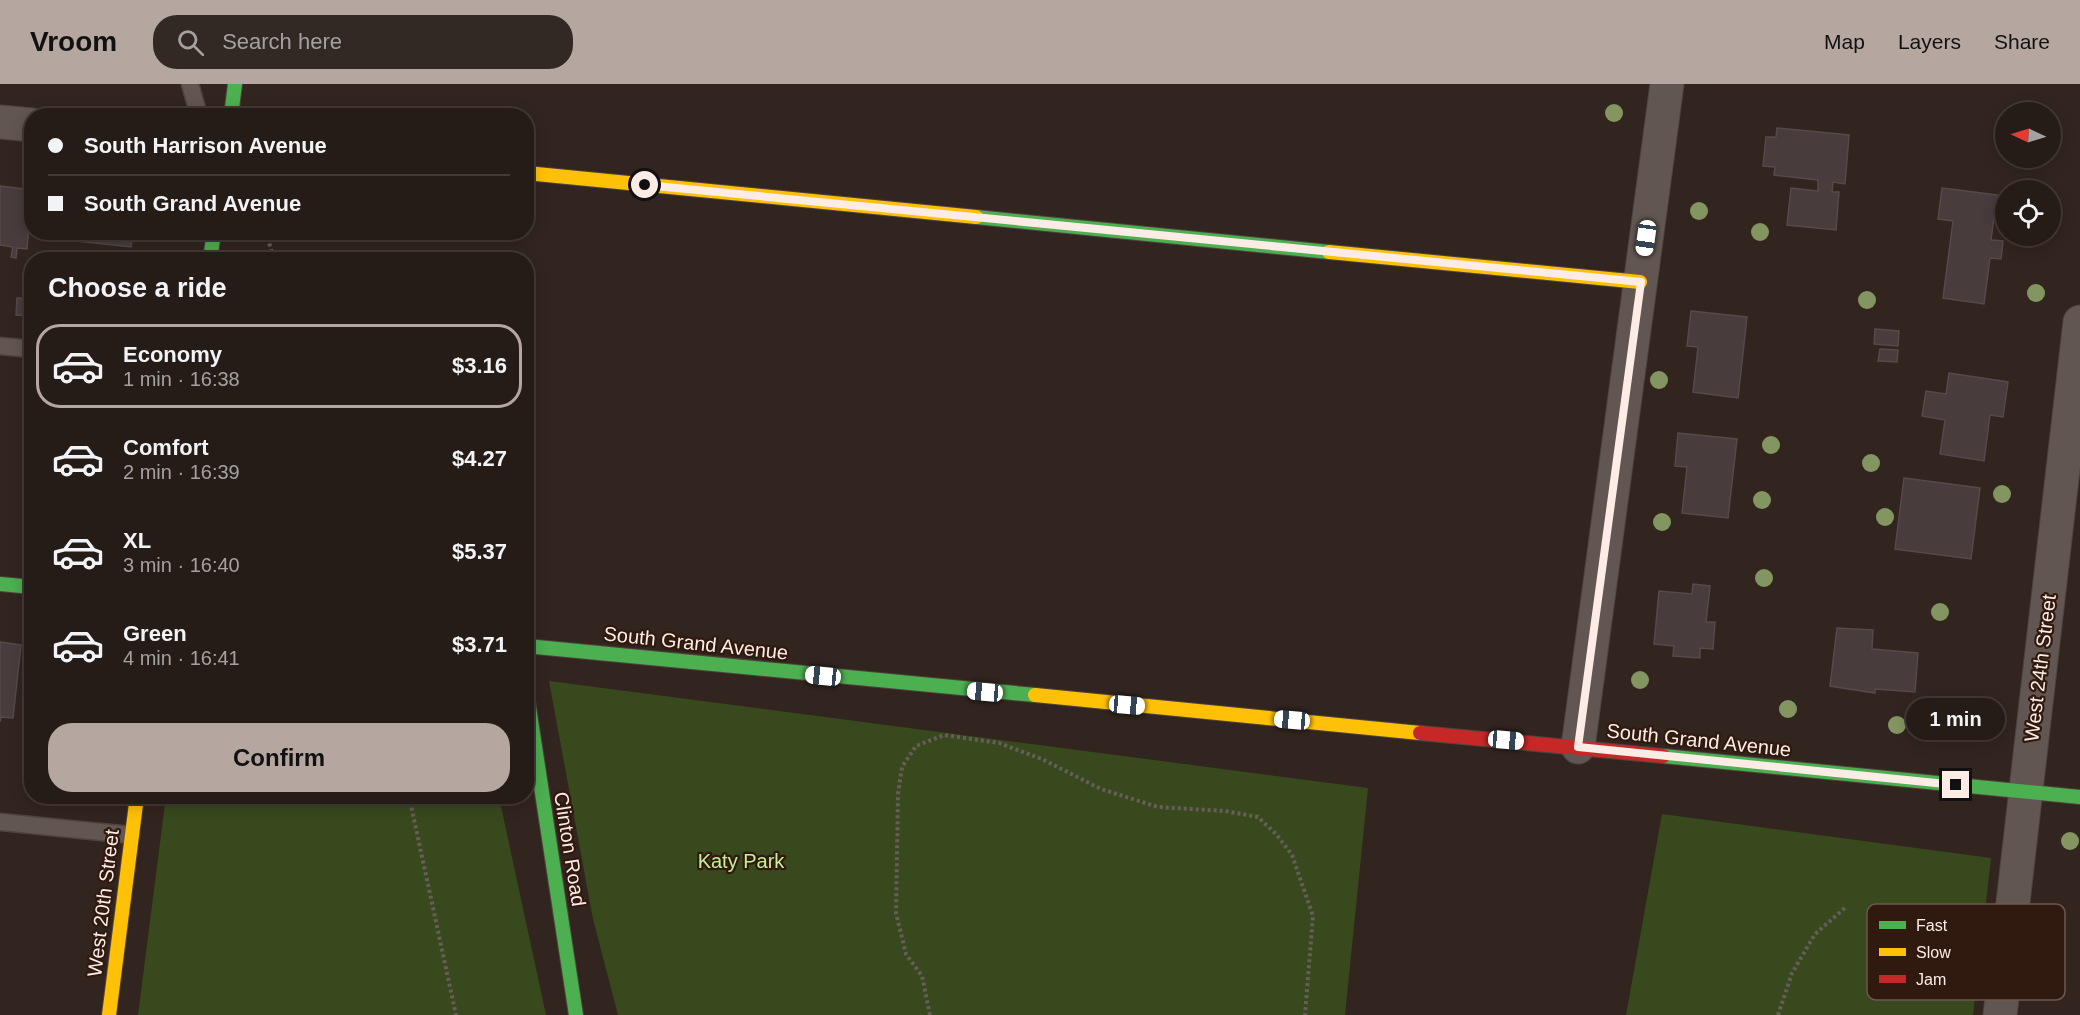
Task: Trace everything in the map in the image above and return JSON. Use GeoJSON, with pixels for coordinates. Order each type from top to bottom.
{"type":"FeatureCollection","features":[{"type":"Feature","properties":{"kind":"street"},"geometry":{"type":"LineString","coordinates":[[232,108],[235,84]]}},
{"type":"Feature","properties":{"kind":"street"},"geometry":{"type":"LineString","coordinates":[[1578,747],[1667,84]]}},
{"type":"Feature","properties":{"kind":"street"},"geometry":{"type":"LineString","coordinates":[[0,122],[24,124]]}},
{"type":"Feature","properties":{"kind":"street"},"geometry":{"type":"LineString","coordinates":[[534,174],[1641,282]]}},
{"type":"Feature","properties":{"kind":"street","name":"West 24th Street"},"geometry":{"type":"LineString","coordinates":[[2013,904],[2080,322]]}},
{"type":"Feature","properties":{"kind":"street"},"geometry":{"type":"LineString","coordinates":[[0,584],[24,586]]}},
{"type":"Feature","properties":{"kind":"street","name":"South Grand Avenue"},"geometry":{"type":"LineString","coordinates":[[534,647],[1578,747],[2080,798]]}},
{"type":"Feature","properties":{"kind":"street","name":"Clinton Road"},"geometry":{"type":"LineString","coordinates":[[534,740],[576,1015]]}},
{"type":"Feature","properties":{"kind":"street","name":"West 20th Street"},"geometry":{"type":"LineString","coordinates":[[109,1015],[136,804]]}},
{"type":"Feature","properties":{"kind":"street","name":"West 24th Street"},"geometry":{"type":"LineString","coordinates":[[2000,1015],[2002,1000]]}},
{"type":"Feature","properties":{"kind":"lane"},"geometry":{"type":"LineString","coordinates":[[190,84],[197,108]]}},
{"type":"Feature","properties":{"kind":"lane"},"geometry":{"type":"LineString","coordinates":[[0,346],[24,348]]}},
{"type":"Feature","properties":{"kind":"lane"},"geometry":{"type":"LineString","coordinates":[[0,822],[132,835]]}},
{"type":"Feature","properties":{"kind":"path"},"geometry":{"type":"LineString","coordinates":[[930,1015],[922,976],[906,954],[896,913],[898,794],[902,767],[915,746],[944,735],[999,742],[1042,759],[1101,789],[1158,807],[1225,811],[1258,817],[1293,855],[1313,916],[1305,1015]]}},
{"type":"Feature","properties":{"kind":"path"},"geometry":{"type":"LineString","coordinates":[[411,804],[456,1015]]}},
{"type":"Feature","properties":{"kind":"path"},"geometry":{"type":"LineString","coordinates":[[1778,1015],[1792,973],[1815,934],[1846,907]]}},
{"type":"Feature","properties":{"kind":"green space","name":"Katy Park"},"geometry":{"type":"Polygon","coordinates":[[[549,681],[1368,788],[1345,1015],[618,1015],[593,919],[549,681]]]}},
{"type":"Feature","properties":{"kind":"green space"},"geometry":{"type":"Polygon","coordinates":[[[165,804],[501,804],[546,1015],[138,1015],[165,804]]]}},
{"type":"Feature","properties":{"kind":"green space"},"geometry":{"type":"Polygon","coordinates":[[[1662,814],[1991,858],[1986,904],[1867,904],[1867,1000],[1975,1000],[1973,1015],[1626,1015],[1662,814]]]}},
{"type":"Feature","properties":{"kind":"building"},"geometry":{"type":"Polygon","coordinates":[[[1777,128],[1849,135],[1845,184],[1833,182],[1832,192],[1839,192],[1836,230],[1787,225],[1791,188],[1818,191],[1818,180],[1774,175],[1775,167],[1763,166],[1766,137],[1776,137],[1777,128]]]}},
{"type":"Feature","properties":{"kind":"building"},"geometry":{"type":"Polygon","coordinates":[[[0,186],[24,189],[24,240],[28,240],[27,249],[17,248],[16,258],[11,257],[13,247],[0,245],[0,186]]]}},
{"type":"Feature","properties":{"kind":"building"},"geometry":{"type":"Polygon","coordinates":[[[1942,188],[1995,195],[1991,240],[1995,240],[1995,246],[2002,246],[2001,259],[1990,258],[1984,304],[1943,298],[1953,221],[1938,219],[1942,188]]]}},
{"type":"Feature","properties":{"kind":"building"},"geometry":{"type":"Polygon","coordinates":[[[77,240],[132,240],[131,247],[77,240]]]}},
{"type":"Feature","properties":{"kind":"building"},"geometry":{"type":"Polygon","coordinates":[[[17,298],[24,298],[24,316],[16,315],[17,298]]]}},
{"type":"Feature","properties":{"kind":"building"},"geometry":{"type":"Polygon","coordinates":[[[1691,311],[1747,317],[1738,398],[1693,392],[1698,347],[1687,346],[1691,311]]]}},
{"type":"Feature","properties":{"kind":"building"},"geometry":{"type":"Polygon","coordinates":[[[1875,329],[1899,331],[1898,346],[1874,344],[1875,329]]]}},
{"type":"Feature","properties":{"kind":"building"},"geometry":{"type":"Polygon","coordinates":[[[1880,349],[1898,350],[1897,362],[1878,361],[1880,349]]]}},
{"type":"Feature","properties":{"kind":"building"},"geometry":{"type":"Polygon","coordinates":[[[1949,373],[2008,382],[2003,417],[1990,415],[1984,461],[1940,454],[1945,420],[1922,416],[1926,391],[1946,394],[1949,373]]]}},
{"type":"Feature","properties":{"kind":"building"},"geometry":{"type":"Polygon","coordinates":[[[1678,433],[1737,439],[1728,518],[1682,513],[1687,467],[1675,466],[1678,433]]]}},
{"type":"Feature","properties":{"kind":"building"},"geometry":{"type":"Polygon","coordinates":[[[1904,478],[1980,488],[1971,559],[1895,549],[1904,478]]]}},
{"type":"Feature","properties":{"kind":"building"},"geometry":{"type":"Polygon","coordinates":[[[1693,584],[1710,586],[1706,622],[1715,622],[1713,649],[1700,648],[1700,658],[1673,656],[1674,646],[1654,644],[1659,591],[1692,594],[1693,584]]]}},
{"type":"Feature","properties":{"kind":"building"},"geometry":{"type":"Polygon","coordinates":[[[1837,628],[1873,630],[1872,649],[1918,653],[1915,692],[1875,689],[1875,693],[1830,686],[1837,628]]]}},
{"type":"Feature","properties":{"kind":"building"},"geometry":{"type":"Polygon","coordinates":[[[0,642],[21,645],[13,718],[1,717],[0,722],[0,642]]]}},
{"type":"Feature","properties":{"kind":"traffic: fast"},"geometry":{"type":"LineString","coordinates":[[232,108],[235,84]]}},
{"type":"Feature","properties":{"kind":"traffic: fast"},"geometry":{"type":"LineString","coordinates":[[976,217],[1329,252]]}},
{"type":"Feature","properties":{"kind":"traffic: fast"},"geometry":{"type":"LineString","coordinates":[[211,252],[213,240]]}},
{"type":"Feature","properties":{"kind":"traffic: fast"},"geometry":{"type":"LineString","coordinates":[[0,584],[24,586]]}},
{"type":"Feature","properties":{"kind":"traffic: fast"},"geometry":{"type":"LineString","coordinates":[[534,647],[1035,695]]}},
{"type":"Feature","properties":{"kind":"traffic: fast"},"geometry":{"type":"LineString","coordinates":[[534,740],[576,1015]]}},
{"type":"Feature","properties":{"kind":"traffic: fast"},"geometry":{"type":"LineString","coordinates":[[1663,756],[2080,797]]}},
{"type":"Feature","properties":{"kind":"traffic: slow"},"geometry":{"type":"LineString","coordinates":[[534,174],[976,217]]}},
{"type":"Feature","properties":{"kind":"traffic: slow"},"geometry":{"type":"LineString","coordinates":[[1329,252],[1640,282]]}},
{"type":"Feature","properties":{"kind":"traffic: slow"},"geometry":{"type":"LineString","coordinates":[[1035,695],[1420,733]]}},
{"type":"Feature","properties":{"kind":"traffic: slow"},"geometry":{"type":"LineString","coordinates":[[109,1015],[136,804]]}},
{"type":"Feature","properties":{"kind":"traffic: jam"},"geometry":{"type":"LineString","coordinates":[[1420,733],[1663,756]]}},
{"type":"Feature","properties":{"kind":"route"},"geometry":{"type":"LineString","coordinates":[[645,185],[1641,282],[1578,747],[1956,785]]}}]}
